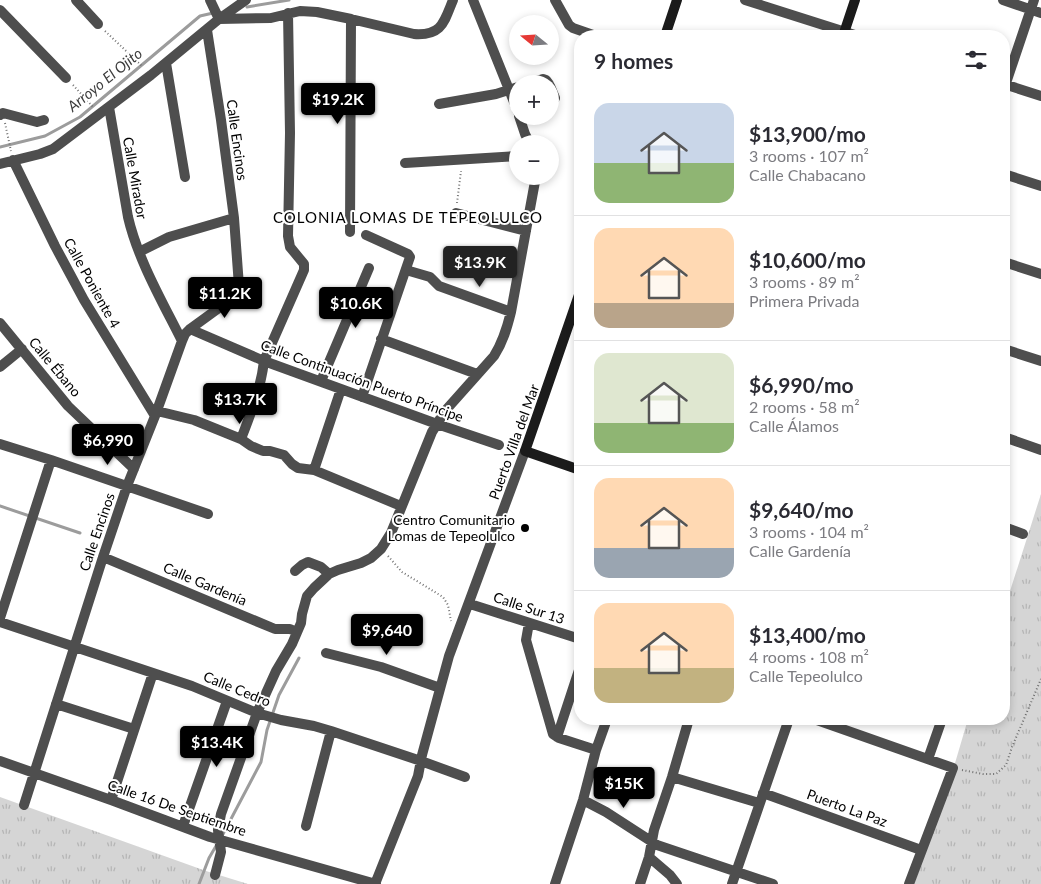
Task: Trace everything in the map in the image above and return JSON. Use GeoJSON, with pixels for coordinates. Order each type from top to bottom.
{"type":"FeatureCollection","features":[{"type":"Feature","properties":{"kind":"street"},"geometry":{"type":"LineString","coordinates":[[76,0],[98,24]]}},
{"type":"Feature","properties":{"kind":"street"},"geometry":{"type":"LineString","coordinates":[[210,0],[219,19]]}},
{"type":"Feature","properties":{"kind":"street"},"geometry":{"type":"LineString","coordinates":[[0,164],[53,149],[246,0]]}},
{"type":"Feature","properties":{"kind":"street"},"geometry":{"type":"LineString","coordinates":[[219,19],[271,18],[300,11],[317,12],[423,35],[441,27],[453,0]]}},
{"type":"Feature","properties":{"kind":"street"},"geometry":{"type":"LineString","coordinates":[[473,0],[509,80]]}},
{"type":"Feature","properties":{"kind":"street"},"geometry":{"type":"LineString","coordinates":[[555,0],[569,25],[580,30]]}},
{"type":"Feature","properties":{"kind":"street"},"geometry":{"type":"LineString","coordinates":[[667,30],[677,0]]}},
{"type":"Feature","properties":{"kind":"street"},"geometry":{"type":"LineString","coordinates":[[745,0],[769,4],[834,30]]}},
{"type":"Feature","properties":{"kind":"street"},"geometry":{"type":"LineString","coordinates":[[845,30],[855,0]]}},
{"type":"Feature","properties":{"kind":"street"},"geometry":{"type":"LineString","coordinates":[[1003,0],[1032,5],[1041,13]]}},
{"type":"Feature","properties":{"kind":"street"},"geometry":{"type":"LineString","coordinates":[[1010,69],[1032,5]]}},
{"type":"Feature","properties":{"kind":"street"},"geometry":{"type":"LineString","coordinates":[[0,10],[66,78]]}},
{"type":"Feature","properties":{"kind":"street"},"geometry":{"type":"LineString","coordinates":[[240,439],[252,411],[263,372],[264,361],[304,270],[304,264],[290,247],[288,236],[290,133],[288,13]]}},
{"type":"Feature","properties":{"kind":"street"},"geometry":{"type":"LineString","coordinates":[[350,232],[351,19]]}},
{"type":"Feature","properties":{"kind":"street","name":"Calle Encinos"},"geometry":{"type":"LineString","coordinates":[[24,805],[103,556],[127,486],[182,341],[190,329],[234,298],[239,292],[234,218],[207,30]]}},
{"type":"Feature","properties":{"kind":"street"},"geometry":{"type":"LineString","coordinates":[[166,63],[185,177]]}},
{"type":"Feature","properties":{"kind":"street"},"geometry":{"type":"LineString","coordinates":[[1010,88],[1041,96]]}},
{"type":"Feature","properties":{"kind":"street"},"geometry":{"type":"LineString","coordinates":[[439,104],[477,98],[509,90]]}},
{"type":"Feature","properties":{"kind":"street","name":"Calle Mirador"},"geometry":{"type":"LineString","coordinates":[[109,107],[132,233],[139,252],[182,341]]}},
{"type":"Feature","properties":{"kind":"street"},"geometry":{"type":"LineString","coordinates":[[1,113],[37,122],[44,120]]}},
{"type":"Feature","properties":{"kind":"street"},"geometry":{"type":"LineString","coordinates":[[404,163],[509,156]]}},
{"type":"Feature","properties":{"kind":"street","name":"Calle Poniente 4"},"geometry":{"type":"LineString","coordinates":[[13,160],[84,300],[156,413]]}},
{"type":"Feature","properties":{"kind":"street"},"geometry":{"type":"LineString","coordinates":[[1010,176],[1041,186]]}},
{"type":"Feature","properties":{"kind":"street"},"geometry":{"type":"LineString","coordinates":[[215,875],[221,852],[218,830],[221,814],[257,713],[301,623],[308,596],[329,574],[361,563],[371,558],[381,549],[391,532],[432,432],[445,411],[499,348],[511,312],[534,185]]}},
{"type":"Feature","properties":{"kind":"street"},"geometry":{"type":"LineString","coordinates":[[456,213],[526,231]]}},
{"type":"Feature","properties":{"kind":"street"},"geometry":{"type":"LineString","coordinates":[[139,252],[169,237],[234,218]]}},
{"type":"Feature","properties":{"kind":"street"},"geometry":{"type":"LineString","coordinates":[[362,397],[409,260],[409,256],[366,236]]}},
{"type":"Feature","properties":{"kind":"street"},"geometry":{"type":"LineString","coordinates":[[1010,264],[1041,274]]}},
{"type":"Feature","properties":{"kind":"street"},"geometry":{"type":"LineString","coordinates":[[321,381],[368,268]]}},
{"type":"Feature","properties":{"kind":"street"},"geometry":{"type":"LineString","coordinates":[[406,270],[430,278],[436,284],[511,312]]}},
{"type":"Feature","properties":{"kind":"street","name":"Puerto Villa del Mar"},"geometry":{"type":"LineString","coordinates":[[375,884],[418,776],[440,688],[459,629],[470,604],[574,311]]}},
{"type":"Feature","properties":{"kind":"street","name":"Calle Ébano"},"geometry":{"type":"LineString","coordinates":[[0,323],[68,406],[134,469]]}},
{"type":"Feature","properties":{"kind":"street","name":"Calle Continuación Puerto Príncipe"},"geometry":{"type":"LineString","coordinates":[[190,329],[264,361],[499,445]]}},
{"type":"Feature","properties":{"kind":"street"},"geometry":{"type":"LineString","coordinates":[[381,339],[477,374]]}},
{"type":"Feature","properties":{"kind":"street"},"geometry":{"type":"LineString","coordinates":[[0,367],[22,349]]}},
{"type":"Feature","properties":{"kind":"street"},"geometry":{"type":"LineString","coordinates":[[1010,351],[1041,362]]}},
{"type":"Feature","properties":{"kind":"street"},"geometry":{"type":"LineString","coordinates":[[314,470],[341,389]]}},
{"type":"Feature","properties":{"kind":"street"},"geometry":{"type":"LineString","coordinates":[[156,413],[194,420],[240,439],[263,451],[284,455],[298,468],[314,470],[402,506]]}},
{"type":"Feature","properties":{"kind":"street"},"geometry":{"type":"LineString","coordinates":[[1010,439],[1041,450]]}},
{"type":"Feature","properties":{"kind":"street"},"geometry":{"type":"LineString","coordinates":[[0,444],[208,514]]}},
{"type":"Feature","properties":{"kind":"street"},"geometry":{"type":"LineString","coordinates":[[525,451],[574,468]]}},
{"type":"Feature","properties":{"kind":"street"},"geometry":{"type":"LineString","coordinates":[[0,620],[51,460]]}},
{"type":"Feature","properties":{"kind":"street"},"geometry":{"type":"LineString","coordinates":[[1010,529],[1023,534]]}},
{"type":"Feature","properties":{"kind":"street","name":"Calle Gardenía"},"geometry":{"type":"LineString","coordinates":[[103,556],[275,629],[290,629],[297,632]]}},
{"type":"Feature","properties":{"kind":"street"},"geometry":{"type":"LineString","coordinates":[[296,571],[308,562],[321,567],[329,574]]}},
{"type":"Feature","properties":{"kind":"street","name":"Calle Sur 13"},"geometry":{"type":"LineString","coordinates":[[470,604],[574,637]]}},
{"type":"Feature","properties":{"kind":"street","name":"Calle Cedro"},"geometry":{"type":"LineString","coordinates":[[0,620],[192,686],[257,713],[331,731],[465,777]]}},
{"type":"Feature","properties":{"kind":"street"},"geometry":{"type":"LineString","coordinates":[[529,623],[526,640],[553,734],[596,750]]}},
{"type":"Feature","properties":{"kind":"street"},"geometry":{"type":"LineString","coordinates":[[326,654],[381,668],[440,688]]}},
{"type":"Feature","properties":{"kind":"street"},"geometry":{"type":"LineString","coordinates":[[111,800],[153,673]]}},
{"type":"Feature","properties":{"kind":"street"},"geometry":{"type":"LineString","coordinates":[[557,737],[574,685]]}},
{"type":"Feature","properties":{"kind":"street"},"geometry":{"type":"LineString","coordinates":[[183,826],[227,701]]}},
{"type":"Feature","properties":{"kind":"street"},"geometry":{"type":"LineString","coordinates":[[56,704],[134,729]]}},
{"type":"Feature","properties":{"kind":"street"},"geometry":{"type":"LineString","coordinates":[[555,884],[583,800],[596,750],[605,725]]}},
{"type":"Feature","properties":{"kind":"street"},"geometry":{"type":"LineString","coordinates":[[640,884],[649,857],[654,830],[687,725]]}},
{"type":"Feature","properties":{"kind":"street"},"geometry":{"type":"LineString","coordinates":[[732,884],[787,725]]}},
{"type":"Feature","properties":{"kind":"street"},"geometry":{"type":"LineString","coordinates":[[831,725],[953,768],[909,884]]}},
{"type":"Feature","properties":{"kind":"street"},"geometry":{"type":"LineString","coordinates":[[928,759],[940,725]]}},
{"type":"Feature","properties":{"kind":"street"},"geometry":{"type":"LineString","coordinates":[[306,826],[331,731]]}},
{"type":"Feature","properties":{"kind":"street","name":"Calle 16 De Septiembre"},"geometry":{"type":"LineString","coordinates":[[0,761],[219,840],[375,884]]}},
{"type":"Feature","properties":{"kind":"street"},"geometry":{"type":"LineString","coordinates":[[672,777],[759,803]]}},
{"type":"Feature","properties":{"kind":"street","name":"Puerto La Paz"},"geometry":{"type":"LineString","coordinates":[[763,793],[921,850]]}},
{"type":"Feature","properties":{"kind":"street"},"geometry":{"type":"LineString","coordinates":[[583,800],[606,812],[657,845],[773,884]]}},
{"type":"Feature","properties":{"kind":"street"},"geometry":{"type":"LineString","coordinates":[[649,857],[670,875],[677,884]]}},
{"type":"Feature","properties":{"kind":"path"},"geometry":{"type":"LineString","coordinates":[[98,24],[151,75]]}},
{"type":"Feature","properties":{"kind":"path"},"geometry":{"type":"LineString","coordinates":[[66,78],[100,114]]}},
{"type":"Feature","properties":{"kind":"path"},"geometry":{"type":"LineString","coordinates":[[1,113],[13,160]]}},
{"type":"Feature","properties":{"kind":"path"},"geometry":{"type":"LineString","coordinates":[[456,213],[462,158]]}},
{"type":"Feature","properties":{"kind":"path"},"geometry":{"type":"LineString","coordinates":[[381,549],[402,572],[442,597],[448,604],[451,621],[459,629]]}},
{"type":"Feature","properties":{"kind":"path"},"geometry":{"type":"LineString","coordinates":[[953,768],[983,774],[996,774],[1006,765],[1012,746],[1041,679]]}},
{"type":"Feature","properties":{"kind":"green space"},"geometry":{"type":"Polygon","coordinates":[[[1041,494],[1041,884],[914,884],[943,804],[966,725],[1010,725],[1010,591],[1041,494]]]}},
{"type":"Feature","properties":{"kind":"green space"},"geometry":{"type":"Polygon","coordinates":[[[0,797],[206,871],[248,884],[0,884],[0,797]]]}},
{"type":"Feature","properties":{"kind":"waterway","name":"Arroyo El Ojito"},"geometry":{"type":"LineString","coordinates":[[247,7],[289,0]]}},
{"type":"Feature","properties":{"kind":"waterway","name":"Arroyo El Ojito"},"geometry":{"type":"LineString","coordinates":[[0,147],[45,136],[80,117],[200,16],[213,13]]}},
{"type":"Feature","properties":{"kind":"waterway","name":"Arroyo El Ojito"},"geometry":{"type":"LineString","coordinates":[[0,506],[80,533]]}},
{"type":"Feature","properties":{"kind":"waterway"},"geometry":{"type":"LineString","coordinates":[[222,836],[261,762],[267,730],[279,695],[299,658]]}},
{"type":"Feature","properties":{"kind":"waterway"},"geometry":{"type":"LineString","coordinates":[[199,884],[216,846]]}},
{"type":"Feature","properties":{"kind":"place","name":"Centro Comunitario Lomas de Tepeolulco"},"geometry":{"type":"Point","coordinates":[525,528]}},
{"type":"Feature","properties":{"kind":"district","name":"COLONIA LOMAS DE TEPEOLULCO"},"geometry":{"type":"Point","coordinates":[408,218]}}]}
